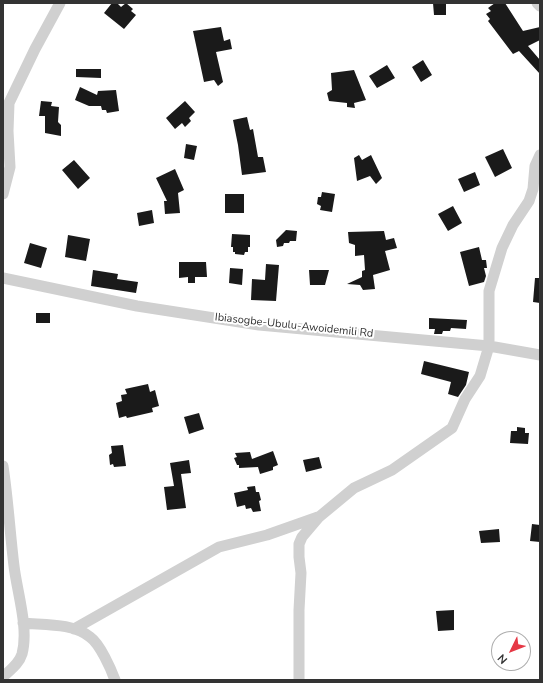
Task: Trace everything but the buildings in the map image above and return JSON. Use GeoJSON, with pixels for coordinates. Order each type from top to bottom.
{"type":"FeatureCollection","features":[{"type":"Feature","properties":{"kind":"street"},"geometry":{"type":"LineString","coordinates":[[3,194],[10,167],[6,146],[9,103],[35,48],[60,3]]}},
{"type":"Feature","properties":{"kind":"street"},"geometry":{"type":"LineString","coordinates":[[537,3],[540,6]]}},
{"type":"Feature","properties":{"kind":"street"},"geometry":{"type":"LineString","coordinates":[[302,537],[319,517],[354,488],[392,470],[452,428],[465,399],[480,376],[489,346],[489,291],[502,248],[529,201],[533,188],[535,166],[540,155]]}},
{"type":"Feature","properties":{"kind":"street","name":"Ibiasogbe-Ubulu-Awoidemili Rd"},"geometry":{"type":"LineString","coordinates":[[3,278],[137,306],[259,325],[489,346],[540,355]]}},
{"type":"Feature","properties":{"kind":"street"},"geometry":{"type":"LineString","coordinates":[[3,466],[14,566],[23,623],[22,653],[19,661],[3,677]]}},
{"type":"Feature","properties":{"kind":"street"},"geometry":{"type":"LineString","coordinates":[[74,628],[219,547],[267,535],[319,517]]}},
{"type":"Feature","properties":{"kind":"street"},"geometry":{"type":"LineString","coordinates":[[297,525],[303,530],[299,544],[301,573],[299,610],[299,680]]}},
{"type":"Feature","properties":{"kind":"street"},"geometry":{"type":"LineString","coordinates":[[23,623],[74,628],[91,637],[106,658],[115,680]]}}]}
